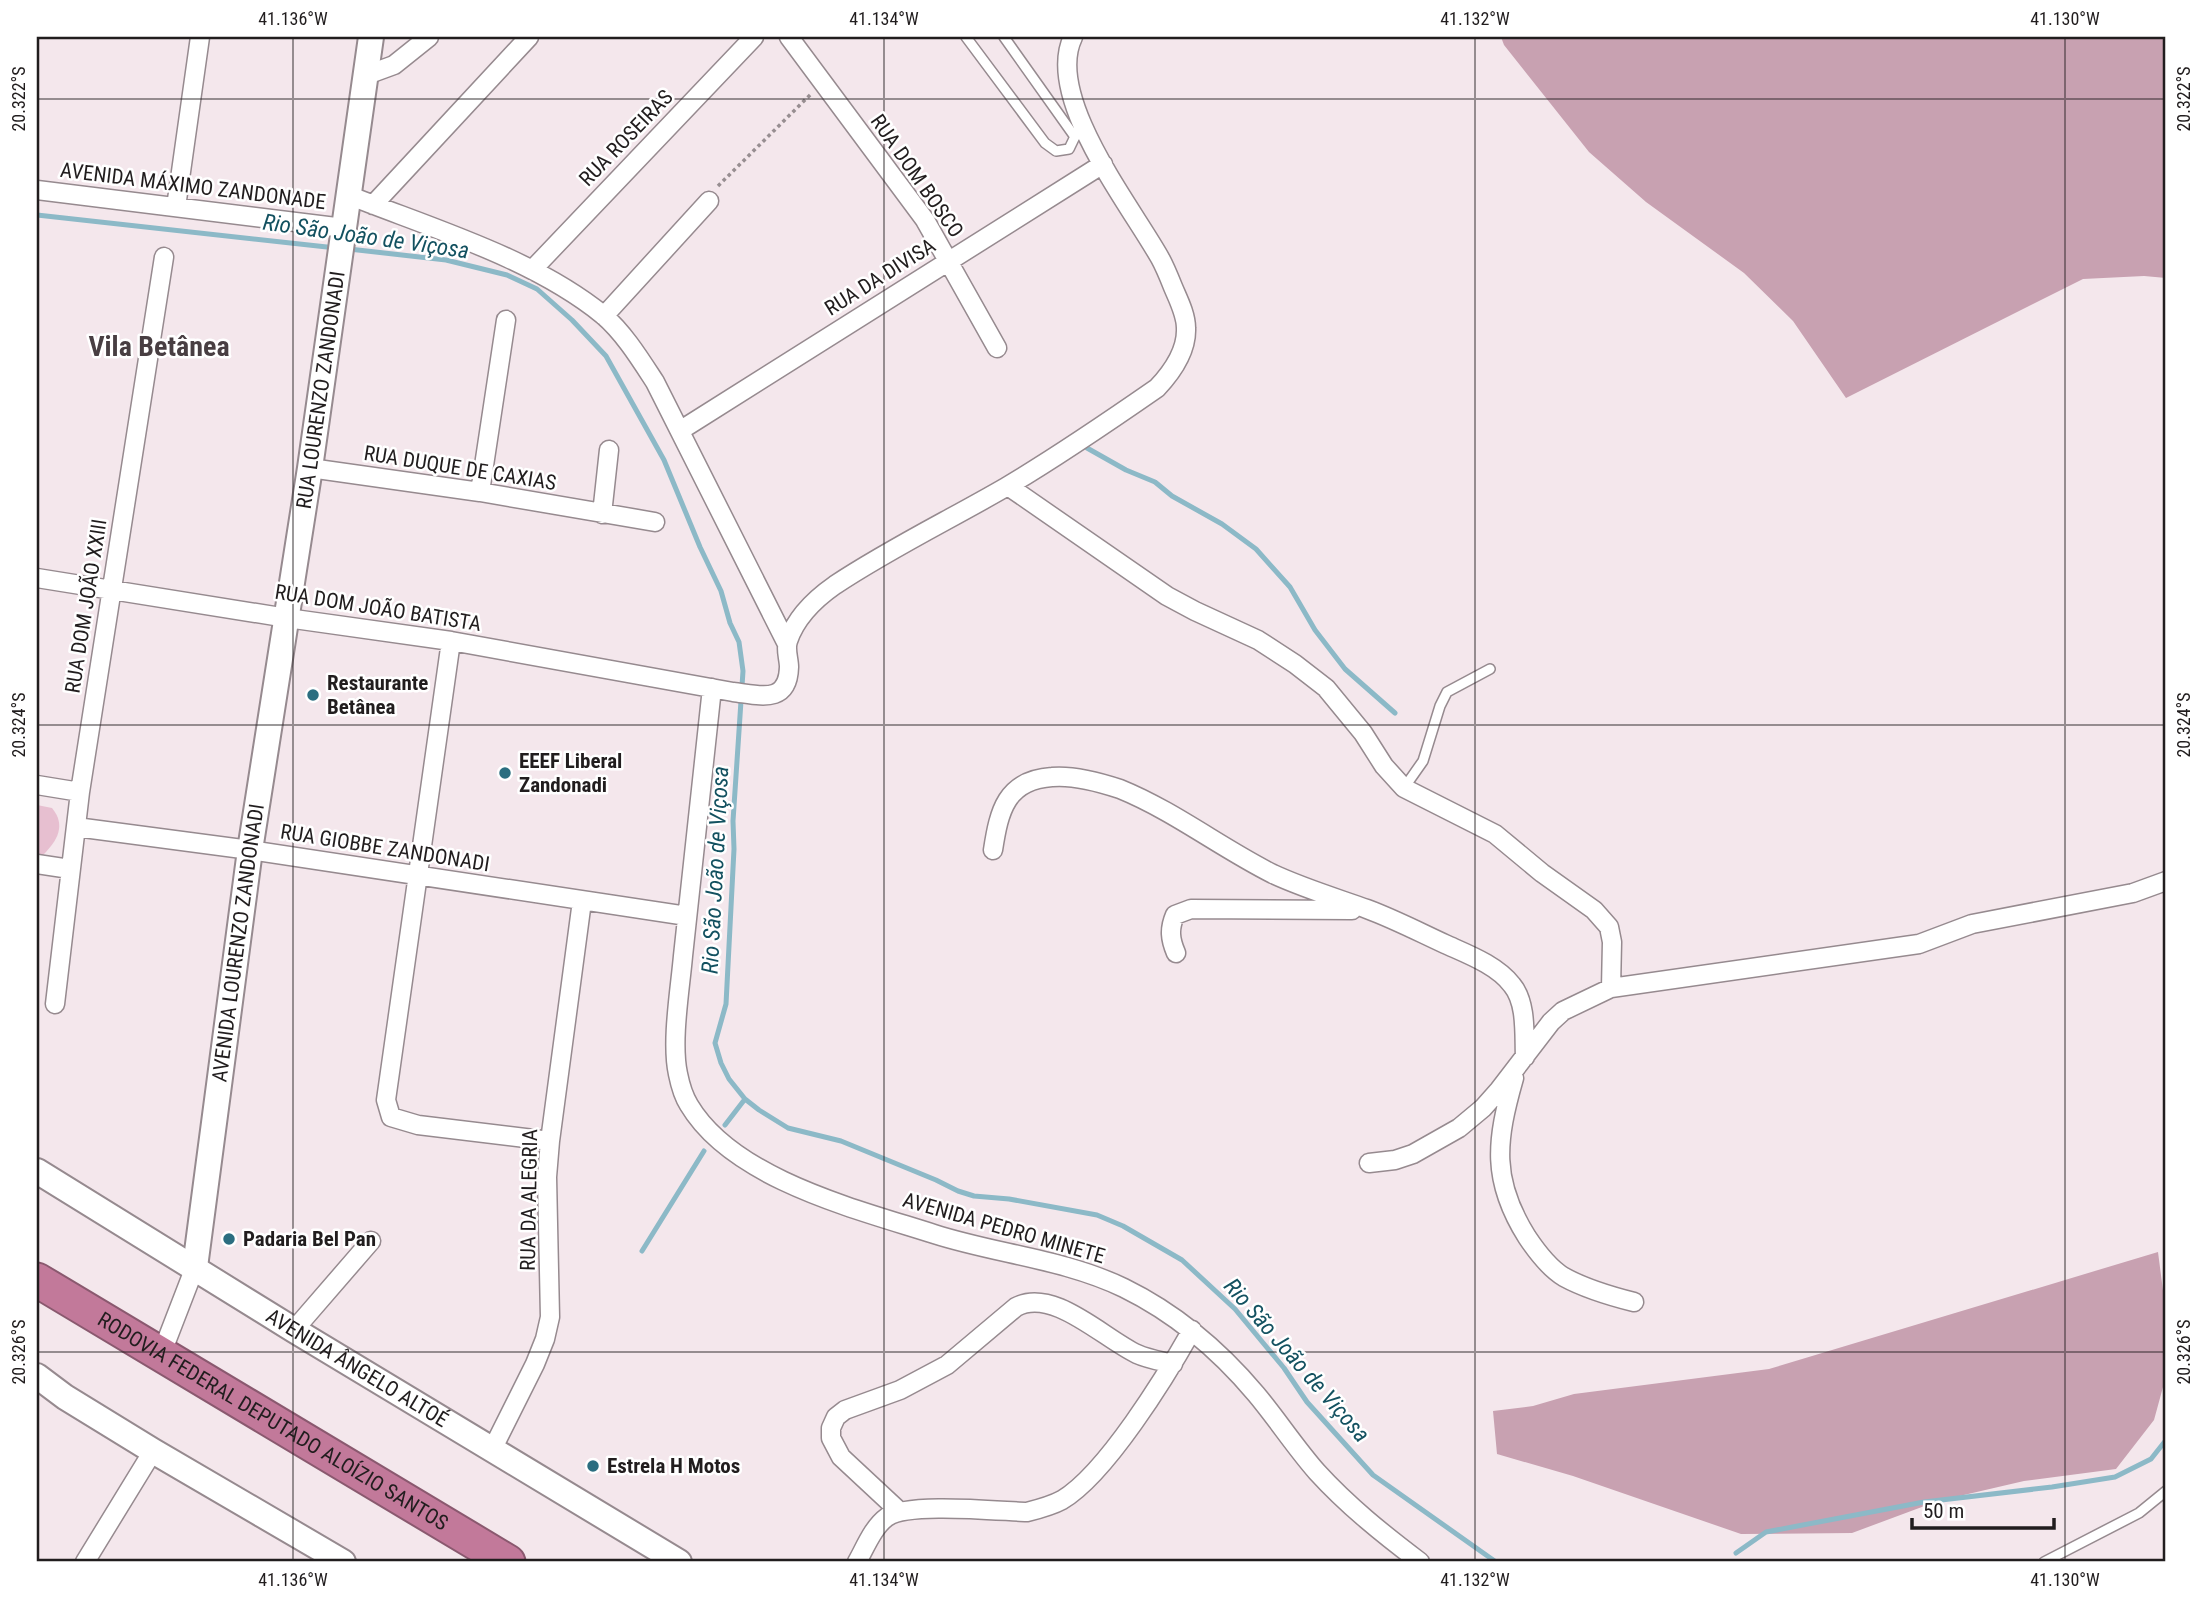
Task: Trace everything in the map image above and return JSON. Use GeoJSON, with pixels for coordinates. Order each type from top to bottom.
{"type":"FeatureCollection","features":[{"type":"Feature","properties":{"kind":"highway","name":"RODOVIA FEDERAL DEPUTADO ALOÍZIO SANTOS"},"geometry":{"type":"LineString","coordinates":[[37,1280],[508,1562]]}},
{"type":"Feature","properties":{"kind":"street"},"geometry":{"type":"LineString","coordinates":[[176,207],[200,37]]}},
{"type":"Feature","properties":{"kind":"street","name":"RUA LOURENZO ZANDONADI"},"geometry":{"type":"LineString","coordinates":[[287,618],[371,37]]}},
{"type":"Feature","properties":{"kind":"street"},"geometry":{"type":"LineString","coordinates":[[364,76],[394,65],[429,37]]}},
{"type":"Feature","properties":{"kind":"street"},"geometry":{"type":"LineString","coordinates":[[373,205],[529,37]]}},
{"type":"Feature","properties":{"kind":"street","name":"RUA ROSEIRAS"},"geometry":{"type":"LineString","coordinates":[[532,270],[754,37]]}},
{"type":"Feature","properties":{"kind":"street","name":"RUA DOM BOSCO"},"geometry":{"type":"LineString","coordinates":[[789,37],[925,220],[997,348]]}},
{"type":"Feature","properties":{"kind":"street"},"geometry":{"type":"LineString","coordinates":[[787,644],[805,612],[817,598],[836,584],[1008,486],[1157,388],[1172,372],[1182,350],[1186,328],[1181,305],[1161,260],[1103,164],[1078,130],[1067,67],[1069,45],[1073,37]]}},
{"type":"Feature","properties":{"kind":"street","name":"RUA DA DIVISA"},"geometry":{"type":"LineString","coordinates":[[681,430],[1103,164]]}},
{"type":"Feature","properties":{"kind":"street","name":"AVENIDA MÁXIMO ZANDONADE"},"geometry":{"type":"LineString","coordinates":[[37,190],[176,207],[343,235]]}},
{"type":"Feature","properties":{"kind":"street"},"geometry":{"type":"LineString","coordinates":[[604,316],[713,194]]}},
{"type":"Feature","properties":{"kind":"street"},"geometry":{"type":"LineString","coordinates":[[348,195],[532,270],[604,316],[632,348],[655,382],[787,644]]}},
{"type":"Feature","properties":{"kind":"street","name":"RUA DOM JOÃO XXIII"},"geometry":{"type":"LineString","coordinates":[[55,1004],[80,792],[163,257]]}},
{"type":"Feature","properties":{"kind":"street"},"geometry":{"type":"LineString","coordinates":[[480,492],[506,320]]}},
{"type":"Feature","properties":{"kind":"street"},"geometry":{"type":"LineString","coordinates":[[602,514],[609,450]]}},
{"type":"Feature","properties":{"kind":"street","name":"RUA DUQUE DE CAXIAS"},"geometry":{"type":"LineString","coordinates":[[310,468],[480,492],[655,522]]}},
{"type":"Feature","properties":{"kind":"street"},"geometry":{"type":"LineString","coordinates":[[1008,486],[1167,596],[1258,640],[1314,678],[1348,713],[1384,766],[1404,788],[1495,834],[1542,873],[1594,910],[1609,927],[1612,942],[1611,988]]}},
{"type":"Feature","properties":{"kind":"street","name":"RUA DOM JOÃO BATISTA"},"geometry":{"type":"LineString","coordinates":[[37,578],[451,641],[766,696],[781,691],[787,680],[787,644]]}},
{"type":"Feature","properties":{"kind":"street","name":"AVENIDA LOURENZO ZANDONADI"},"geometry":{"type":"LineString","coordinates":[[195,1267],[250,850],[287,618]]}},
{"type":"Feature","properties":{"kind":"street"},"geometry":{"type":"LineString","coordinates":[[451,641],[389,1079],[387,1110],[391,1117],[400,1121],[550,1141]]}},
{"type":"Feature","properties":{"kind":"street","name":"AVENIDA PEDRO MINETE"},"geometry":{"type":"LineString","coordinates":[[712,688],[676,1045],[678,1074],[688,1104],[707,1128],[749,1164],[786,1182],[939,1236],[1096,1276],[1160,1308],[1192,1330],[1223,1358],[1255,1392],[1313,1468],[1342,1499],[1420,1562]]}},
{"type":"Feature","properties":{"kind":"street"},"geometry":{"type":"LineString","coordinates":[[993,850],[1001,811],[1018,787],[1037,779],[1069,777],[1120,790],[1153,805],[1275,875],[1370,910],[1468,954],[1499,973],[1511,983],[1519,995],[1522,1009],[1521,1063],[1504,1114],[1499,1160],[1502,1183],[1519,1225],[1540,1255],[1561,1275],[1634,1303]]}},
{"type":"Feature","properties":{"kind":"street"},"geometry":{"type":"LineString","coordinates":[[37,785],[80,792]]}},
{"type":"Feature","properties":{"kind":"street","name":"RUA GIOBBE ZANDONADI"},"geometry":{"type":"LineString","coordinates":[[76,827],[250,850],[687,916]]}},
{"type":"Feature","properties":{"kind":"street"},"geometry":{"type":"LineString","coordinates":[[37,864],[70,869]]}},
{"type":"Feature","properties":{"kind":"street"},"geometry":{"type":"LineString","coordinates":[[1369,1163],[1395,1160],[1437,1142],[1483,1108],[1551,1022],[1563,1012],[1611,988],[1920,944],[1972,924],[2133,893],[2166,881]]}},
{"type":"Feature","properties":{"kind":"street","name":"RUA DA ALEGRIA"},"geometry":{"type":"LineString","coordinates":[[493,1448],[535,1364],[550,1317],[547,1177],[582,901]]}},
{"type":"Feature","properties":{"kind":"street"},"geometry":{"type":"LineString","coordinates":[[1176,953],[1170,938],[1172,922],[1175,915],[1191,909],[1370,910]]}},
{"type":"Feature","properties":{"kind":"street","name":"AVENIDA ÂNGELO ALTOÉ"},"geometry":{"type":"LineString","coordinates":[[37,1171],[293,1330],[679,1562]]}},
{"type":"Feature","properties":{"kind":"street"},"geometry":{"type":"LineString","coordinates":[[293,1330],[371,1241]]}},
{"type":"Feature","properties":{"kind":"street"},"geometry":{"type":"LineString","coordinates":[[161,1355],[195,1267]]}},
{"type":"Feature","properties":{"kind":"street"},"geometry":{"type":"LineString","coordinates":[[899,1511],[841,1457],[831,1438],[831,1428],[836,1417],[845,1410],[900,1390],[947,1365],[1005,1314],[1026,1301],[1044,1302],[1058,1307],[1137,1354],[1173,1364]]}},
{"type":"Feature","properties":{"kind":"street"},"geometry":{"type":"LineString","coordinates":[[857,1562],[879,1525],[899,1511],[918,1509],[1027,1512],[1063,1499],[1084,1483],[1118,1443],[1173,1364],[1192,1330]]}},
{"type":"Feature","properties":{"kind":"street"},"geometry":{"type":"LineString","coordinates":[[37,1376],[65,1397],[335,1560]]}},
{"type":"Feature","properties":{"kind":"street"},"geometry":{"type":"LineString","coordinates":[[37,1384],[65,1397]]}},
{"type":"Feature","properties":{"kind":"street"},"geometry":{"type":"LineString","coordinates":[[85,1562],[153,1451]]}},
{"type":"Feature","properties":{"kind":"lane"},"geometry":{"type":"LineString","coordinates":[[967,37],[1045,143],[1056,151],[1069,149],[1078,130],[1004,37]]}},
{"type":"Feature","properties":{"kind":"lane"},"geometry":{"type":"LineString","coordinates":[[1404,788],[1423,761],[1447,692],[1490,669]]}},
{"type":"Feature","properties":{"kind":"lane"},"geometry":{"type":"LineString","coordinates":[[2045,1562],[2139,1513],[2166,1491]]}},
{"type":"Feature","properties":{"kind":"path"},"geometry":{"type":"LineString","coordinates":[[713,194],[822,82]]}},
{"type":"Feature","properties":{"kind":"shaded area"},"geometry":{"type":"Polygon","coordinates":[[[1501,37],[2166,37],[2166,278],[2144,276],[2083,279],[1846,398],[1793,321],[1744,273],[1646,202],[1589,152],[1504,45],[1501,37]]]}},
{"type":"Feature","properties":{"kind":"shaded area"},"geometry":{"type":"Polygon","coordinates":[[[37,805],[52,808],[59,820],[56,838],[43,855],[37,854],[37,805]]]}},
{"type":"Feature","properties":{"kind":"shaded area"},"geometry":{"type":"Polygon","coordinates":[[[2158,1252],[2166,1314],[2166,1376],[2154,1420],[2116,1469],[2024,1481],[1938,1501],[1852,1533],[1741,1534],[1573,1476],[1497,1454],[1493,1411],[1533,1406],[1574,1394],[1769,1369],[2158,1252]]]}},
{"type":"Feature","properties":{"kind":"waterway","name":"Rio São João de Viçosa"},"geometry":{"type":"LineString","coordinates":[[37,215],[336,248]]}},
{"type":"Feature","properties":{"kind":"waterway","name":"Rio São João de Viçosa"},"geometry":{"type":"LineString","coordinates":[[349,249],[446,260],[507,275],[537,289],[572,320],[606,356],[664,460],[721,591],[730,623],[739,642],[743,671],[733,821],[726,1004],[715,1043],[729,1079],[745,1099],[788,1128],[841,1141],[958,1191],[974,1196],[1009,1199],[1097,1215],[1123,1226],[1182,1260],[1235,1309],[1284,1368],[1307,1402],[1373,1475],[1496,1562]]}},
{"type":"Feature","properties":{"kind":"waterway"},"geometry":{"type":"LineString","coordinates":[[1087,448],[1126,470],[1155,482],[1172,496],[1222,524],[1256,549],[1290,587],[1315,630],[1345,669],[1395,713]]}},
{"type":"Feature","properties":{"kind":"waterway"},"geometry":{"type":"LineString","coordinates":[[725,1125],[745,1099]]}},
{"type":"Feature","properties":{"kind":"waterway"},"geometry":{"type":"LineString","coordinates":[[642,1251],[704,1151]]}},
{"type":"Feature","properties":{"kind":"waterway"},"geometry":{"type":"LineString","coordinates":[[1736,1553],[1766,1532],[1924,1502],[2115,1477],[2151,1459],[2166,1440]]}},
{"type":"Feature","properties":{"kind":"place","name":"Restaurante Betânea"},"geometry":{"type":"Point","coordinates":[313,695]}},
{"type":"Feature","properties":{"kind":"place","name":"EEEF Liberal Zandonadi"},"geometry":{"type":"Point","coordinates":[505,773]}},
{"type":"Feature","properties":{"kind":"place","name":"Padaria Bel Pan"},"geometry":{"type":"Point","coordinates":[229,1239]}},
{"type":"Feature","properties":{"kind":"place","name":"Estrela H Motos"},"geometry":{"type":"Point","coordinates":[593,1466]}},
{"type":"Feature","properties":{"kind":"district","name":"Vila Betânea"},"geometry":{"type":"Point","coordinates":[159,346]}}]}
